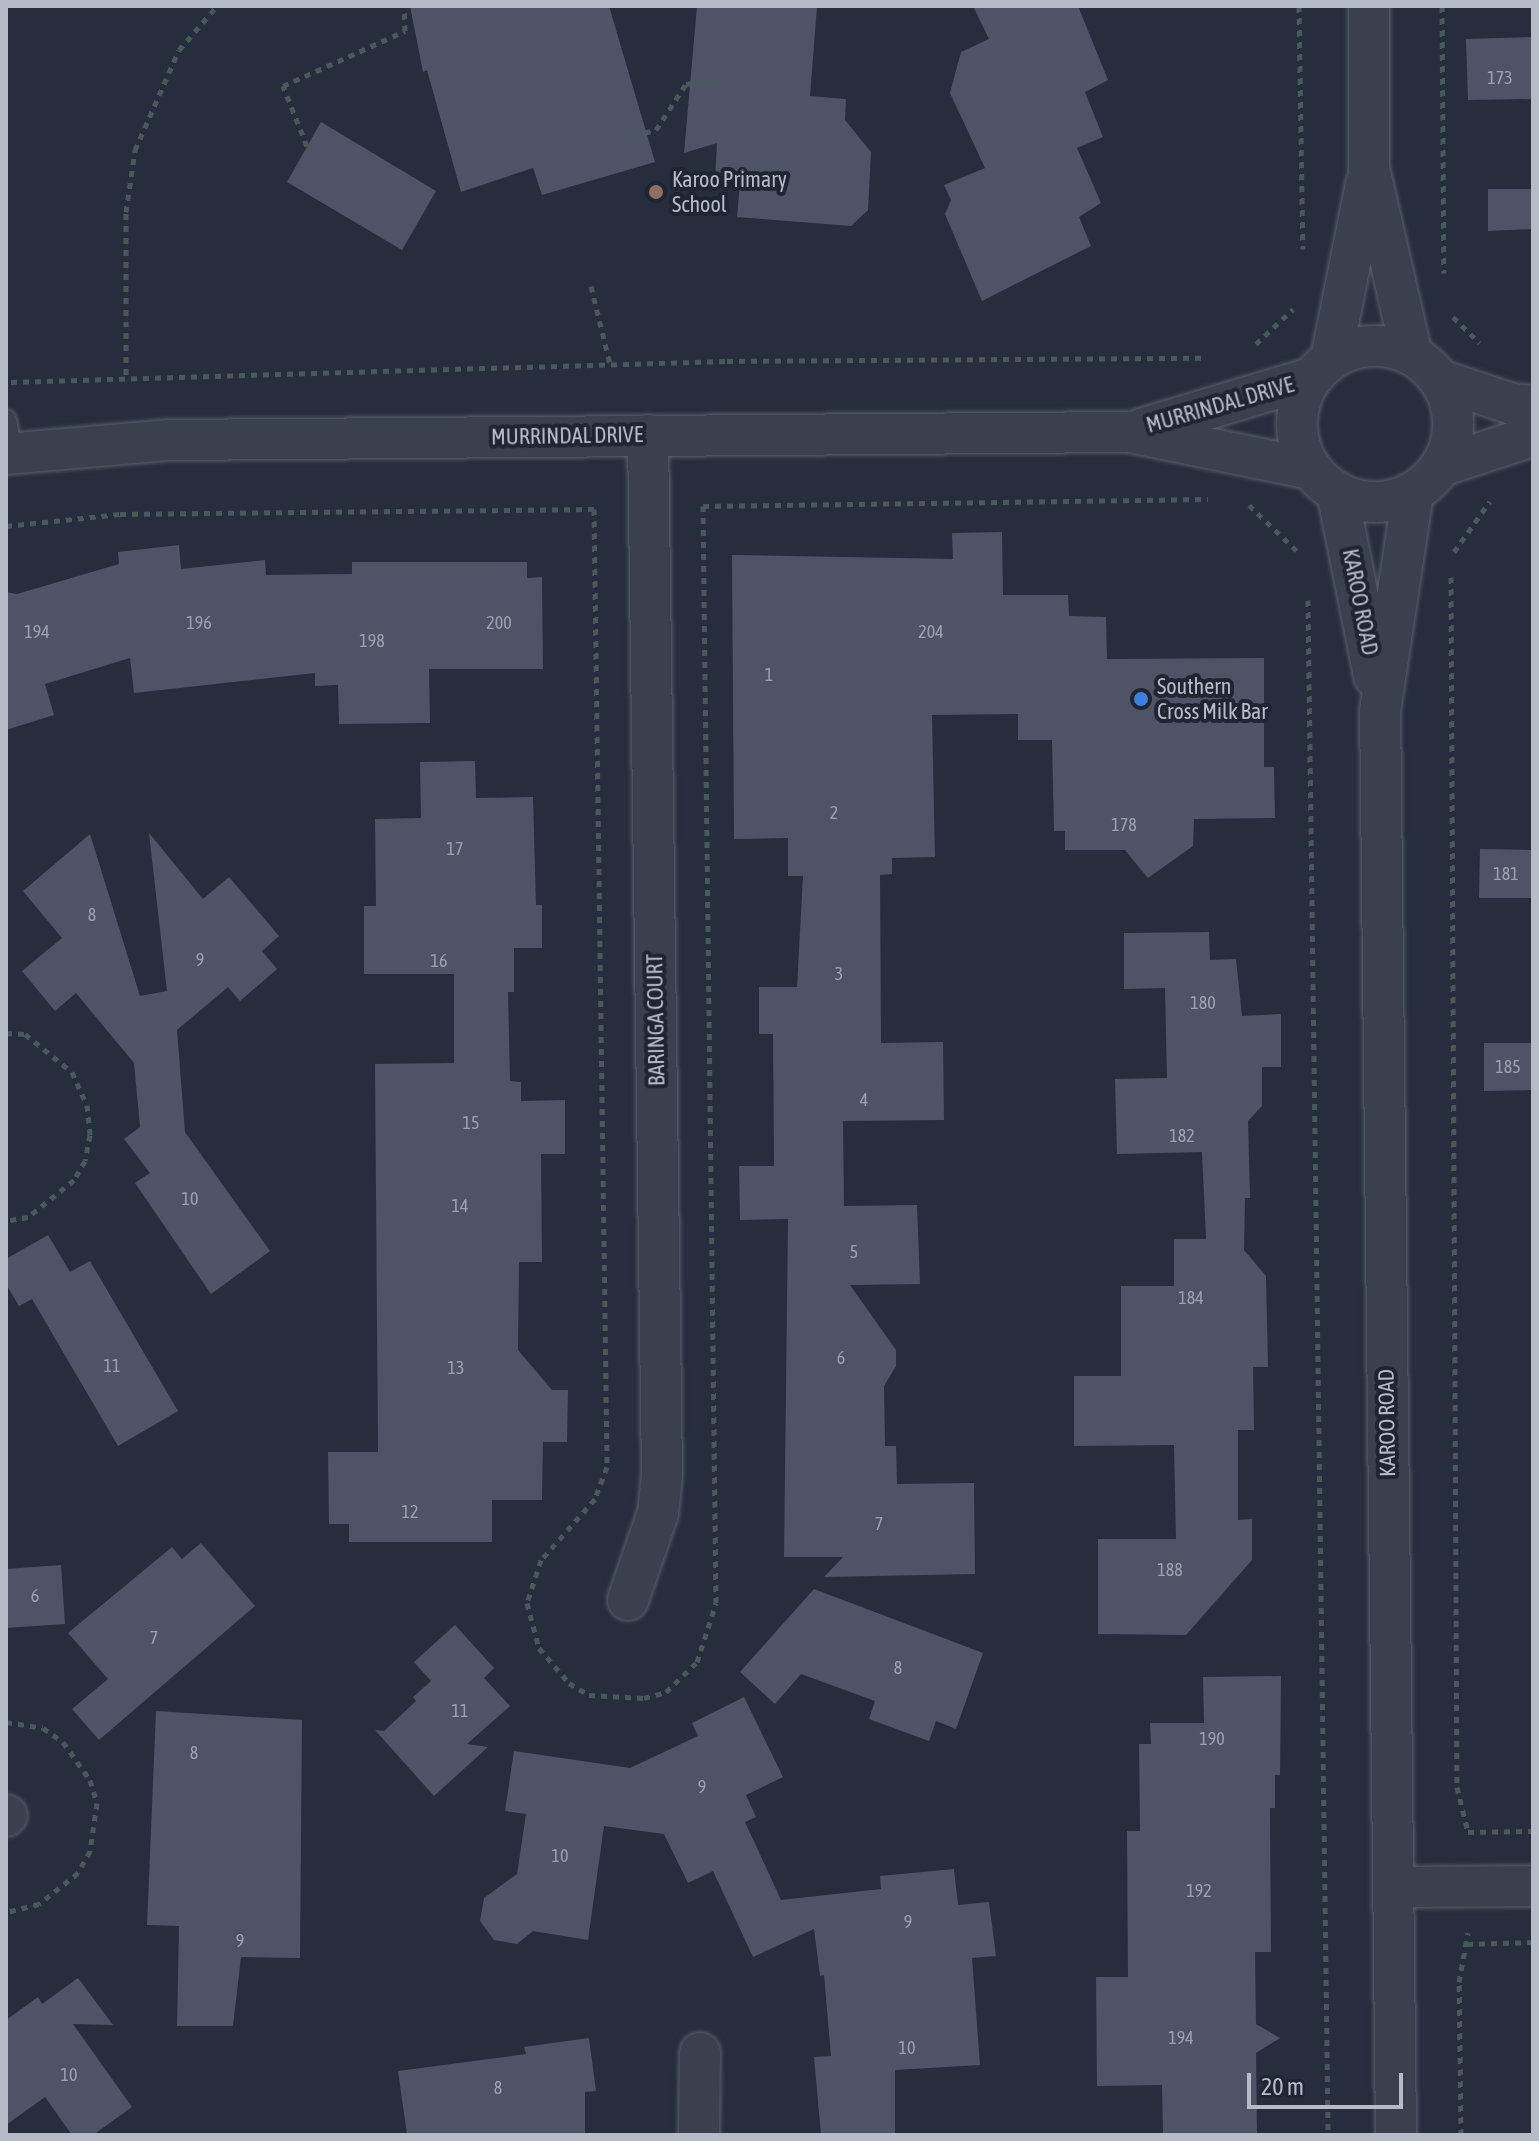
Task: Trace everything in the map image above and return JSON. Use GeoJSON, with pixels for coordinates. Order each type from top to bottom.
{"type":"FeatureCollection","features":[{"type":"Feature","properties":{"kind":"street"},"geometry":{"type":"LineString","coordinates":[[1369,6],[1369,168],[1321,368],[1296,424],[1324,480],[1363,501],[1389,501],[1427,479],[1533,436]]}},
{"type":"Feature","properties":{"kind":"street"},"geometry":{"type":"LineString","coordinates":[[1369,168],[1426,367],[1453,423],[1427,479]]}},
{"type":"Feature","properties":{"kind":"street"},"geometry":{"type":"LineString","coordinates":[[1321,368],[1371,346],[1512,404],[1533,406]]}},
{"type":"Feature","properties":{"kind":"street","name":"MURRINDAL DRIVE"},"geometry":{"type":"LineString","coordinates":[[1129,432],[1321,368]]}},
{"type":"Feature","properties":{"kind":"street","name":"MURRINDAL DRIVE"},"geometry":{"type":"LineString","coordinates":[[8,442],[1129,432],[1324,480]]}},
{"type":"Feature","properties":{"kind":"street","name":"BARINGA COURT"},"geometry":{"type":"LineString","coordinates":[[628,1600],[658,1513],[662,1475],[648,435]]}},
{"type":"Feature","properties":{"kind":"street","name":"KAROO ROAD"},"geometry":{"type":"LineString","coordinates":[[1396,2135],[1380,711],[1427,479]]}},
{"type":"Feature","properties":{"kind":"street","name":"KAROO ROAD"},"geometry":{"type":"LineString","coordinates":[[1324,480],[1380,711]]}},
{"type":"Feature","properties":{"kind":"street"},"geometry":{"type":"LineString","coordinates":[[1393,1887],[1533,1886]]}},
{"type":"Feature","properties":{"kind":"street"},"geometry":{"type":"LineString","coordinates":[[699,2135],[700,2053]]}},
{"type":"Feature","properties":{"kind":"path"},"geometry":{"type":"LineString","coordinates":[[126,375],[126,212],[135,150],[179,50],[217,6]]}},
{"type":"Feature","properties":{"kind":"path"},"geometry":{"type":"LineString","coordinates":[[307,146],[283,86],[405,31],[404,6]]}},
{"type":"Feature","properties":{"kind":"path"},"geometry":{"type":"LineString","coordinates":[[1299,6],[1303,254]]}},
{"type":"Feature","properties":{"kind":"path"},"geometry":{"type":"LineString","coordinates":[[1442,6],[1444,279]]}},
{"type":"Feature","properties":{"kind":"path"},"geometry":{"type":"LineString","coordinates":[[633,135],[656,130],[686,84],[723,79]]}},
{"type":"Feature","properties":{"kind":"path"},"geometry":{"type":"LineString","coordinates":[[591,286],[610,364]]}},
{"type":"Feature","properties":{"kind":"path"},"geometry":{"type":"LineString","coordinates":[[1252,348],[1304,298]]}},
{"type":"Feature","properties":{"kind":"path"},"geometry":{"type":"LineString","coordinates":[[1445,309],[1487,349]]}},
{"type":"Feature","properties":{"kind":"path"},"geometry":{"type":"LineString","coordinates":[[6,383],[126,375],[610,364],[1210,358]]}},
{"type":"Feature","properties":{"kind":"path"},"geometry":{"type":"LineString","coordinates":[[1451,556],[1495,493]]}},
{"type":"Feature","properties":{"kind":"path"},"geometry":{"type":"LineString","coordinates":[[1242,498],[1308,561]]}},
{"type":"Feature","properties":{"kind":"path"},"geometry":{"type":"LineString","coordinates":[[703,506],[1213,499]]}},
{"type":"Feature","properties":{"kind":"path"},"geometry":{"type":"LineString","coordinates":[[6,526],[120,514],[594,509]]}},
{"type":"Feature","properties":{"kind":"path"},"geometry":{"type":"LineString","coordinates":[[1451,571],[1457,1787],[1468,1832],[1533,1831]]}},
{"type":"Feature","properties":{"kind":"path"},"geometry":{"type":"LineString","coordinates":[[1308,592],[1328,2135]]}},
{"type":"Feature","properties":{"kind":"path"},"geometry":{"type":"LineString","coordinates":[[6,1033],[25,1034],[72,1072],[87,1105],[90,1135],[85,1161],[74,1180],[28,1217],[6,1221]]}},
{"type":"Feature","properties":{"kind":"path"},"geometry":{"type":"LineString","coordinates":[[6,1722],[43,1728],[63,1742],[90,1780],[97,1803],[90,1851],[78,1873],[39,1904],[6,1912]]}},
{"type":"Feature","properties":{"kind":"path"},"geometry":{"type":"LineString","coordinates":[[1461,2135],[1459,1982],[1468,1927]]}},
{"type":"Feature","properties":{"kind":"path"},"geometry":{"type":"LineString","coordinates":[[1467,1944],[1533,1942]]}},
{"type":"Feature","properties":{"kind":"building"},"geometry":{"type":"Polygon","coordinates":[[[410,6],[609,6],[655,162],[542,195],[533,168],[461,192],[427,70],[423,72],[410,6]]]}},
{"type":"Feature","properties":{"kind":"building"},"geometry":{"type":"Polygon","coordinates":[[[697,6],[817,6],[810,96],[846,99],[845,120],[871,152],[868,210],[851,226],[737,217],[740,183],[715,181],[717,143],[684,153],[697,6]]]}},
{"type":"Feature","properties":{"kind":"building"},"geometry":{"type":"Polygon","coordinates":[[[973,6],[1078,6],[1108,80],[1085,92],[1103,137],[1077,148],[1101,203],[1079,217],[1091,246],[982,301],[945,214],[951,200],[944,185],[985,168],[950,93],[961,52],[989,39],[973,6]]]}},
{"type":"Feature","properties":{"kind":"building"},"geometry":{"type":"Polygon","coordinates":[[[1533,37],[1533,99],[1468,100],[1466,39],[1533,37]]]}},
{"type":"Feature","properties":{"kind":"building"},"geometry":{"type":"Polygon","coordinates":[[[321,122],[436,191],[402,250],[287,182],[321,122]]]}},
{"type":"Feature","properties":{"kind":"building"},"geometry":{"type":"Polygon","coordinates":[[[1488,189],[1533,189],[1533,229],[1488,231],[1488,189]]]}},
{"type":"Feature","properties":{"kind":"building"},"geometry":{"type":"Polygon","coordinates":[[[1002,532],[1003,595],[1068,595],[1069,616],[1106,617],[1107,659],[1264,658],[1264,767],[1274,767],[1275,818],[1194,819],[1193,846],[1148,878],[1125,850],[1065,850],[1065,831],[1054,831],[1052,740],[1018,740],[1018,714],[932,715],[935,857],[892,858],[892,874],[880,875],[881,1043],[943,1042],[944,1120],[843,1121],[844,1206],[917,1205],[920,1284],[850,1285],[896,1350],[896,1366],[884,1386],[885,1446],[896,1446],[897,1484],[974,1483],[975,1574],[824,1577],[843,1557],[784,1557],[788,1219],[740,1220],[739,1166],[774,1166],[773,1034],[759,1034],[759,987],[797,987],[803,876],[788,876],[788,838],[734,839],[732,555],[953,559],[952,533],[1002,532]]]}},
{"type":"Feature","properties":{"kind":"building"},"geometry":{"type":"Polygon","coordinates":[[[179,545],[181,569],[265,560],[266,575],[352,574],[352,562],[527,562],[527,578],[542,577],[543,669],[429,669],[430,723],[339,724],[338,685],[315,686],[315,673],[134,693],[130,658],[45,684],[54,715],[6,730],[6,592],[17,594],[119,564],[118,552],[179,545]]]}},
{"type":"Feature","properties":{"kind":"building"},"geometry":{"type":"Polygon","coordinates":[[[475,761],[476,798],[533,797],[536,905],[542,905],[542,948],[514,948],[514,992],[508,992],[510,1081],[521,1082],[521,1101],[565,1100],[565,1154],[541,1154],[542,1262],[519,1262],[518,1350],[552,1390],[568,1390],[567,1442],[543,1442],[542,1500],[492,1500],[492,1542],[349,1542],[349,1524],[329,1524],[328,1452],[378,1452],[375,1064],[454,1063],[454,974],[364,974],[364,906],[376,906],[375,819],[421,818],[420,762],[475,761]]]}},
{"type":"Feature","properties":{"kind":"building"},"geometry":{"type":"Polygon","coordinates":[[[149,833],[203,899],[229,877],[279,936],[262,951],[277,969],[240,1001],[228,987],[177,1030],[185,1132],[270,1251],[211,1294],[135,1183],[150,1173],[124,1139],[140,1127],[134,1063],[76,993],[55,1011],[22,971],[62,938],[23,891],[90,834],[140,996],[167,991],[149,833]]]}},
{"type":"Feature","properties":{"kind":"building"},"geometry":{"type":"Polygon","coordinates":[[[1480,849],[1533,850],[1533,898],[1479,898],[1480,849]]]}},
{"type":"Feature","properties":{"kind":"building"},"geometry":{"type":"Polygon","coordinates":[[[1209,932],[1210,960],[1236,959],[1242,1016],[1281,1014],[1281,1067],[1262,1067],[1262,1106],[1248,1121],[1250,1198],[1245,1198],[1244,1250],[1266,1276],[1268,1367],[1253,1367],[1254,1430],[1238,1430],[1238,1520],[1252,1519],[1252,1560],[1186,1635],[1098,1634],[1098,1539],[1176,1539],[1174,1445],[1074,1446],[1074,1376],[1121,1376],[1121,1286],[1174,1286],[1174,1239],[1206,1239],[1202,1152],[1117,1154],[1115,1079],[1167,1078],[1165,988],[1124,989],[1124,933],[1209,932]]]}},
{"type":"Feature","properties":{"kind":"building"},"geometry":{"type":"Polygon","coordinates":[[[1484,1043],[1533,1043],[1533,1090],[1484,1091],[1484,1043]]]}},
{"type":"Feature","properties":{"kind":"building"},"geometry":{"type":"Polygon","coordinates":[[[48,1235],[70,1272],[90,1261],[178,1411],[118,1446],[32,1299],[19,1306],[6,1284],[6,1259],[48,1235]]]}},
{"type":"Feature","properties":{"kind":"building"},"geometry":{"type":"Polygon","coordinates":[[[201,1543],[255,1606],[99,1740],[72,1709],[108,1679],[68,1633],[172,1547],[182,1559],[201,1543]]]}},
{"type":"Feature","properties":{"kind":"building"},"geometry":{"type":"Polygon","coordinates":[[[61,1565],[65,1624],[6,1628],[6,1569],[61,1565]]]}},
{"type":"Feature","properties":{"kind":"building"},"geometry":{"type":"Polygon","coordinates":[[[814,1589],[983,1653],[956,1729],[936,1721],[929,1741],[869,1719],[875,1701],[801,1674],[775,1704],[740,1672],[814,1589]]]}},
{"type":"Feature","properties":{"kind":"building"},"geometry":{"type":"Polygon","coordinates":[[[455,1625],[494,1668],[484,1678],[510,1706],[467,1744],[488,1747],[434,1796],[375,1730],[384,1731],[416,1701],[413,1697],[431,1681],[414,1662],[455,1625]]]}},
{"type":"Feature","properties":{"kind":"building"},"geometry":{"type":"Polygon","coordinates":[[[1281,1676],[1280,1775],[1275,1775],[1275,1808],[1270,1808],[1271,1952],[1255,1952],[1256,2024],[1280,2038],[1256,2053],[1257,2135],[1163,2135],[1162,2085],[1097,2086],[1096,1977],[1128,1977],[1127,1831],[1140,1831],[1139,1744],[1151,1744],[1150,1723],[1204,1723],[1203,1677],[1281,1676]]]}},
{"type":"Feature","properties":{"kind":"building"},"geometry":{"type":"Polygon","coordinates":[[[744,1697],[783,1777],[746,1795],[756,1817],[745,1822],[781,1900],[881,1889],[880,1876],[954,1869],[958,1905],[989,1902],[996,1956],[972,1958],[980,2065],[895,2070],[895,2135],[821,2135],[814,2057],[831,2056],[824,1975],[820,1976],[814,1929],[753,1957],[713,1871],[688,1883],[664,1834],[604,1826],[588,1940],[533,1931],[517,1944],[494,1940],[480,1921],[484,1898],[517,1874],[526,1814],[505,1811],[514,1751],[630,1768],[698,1736],[692,1723],[744,1697]]]}},
{"type":"Feature","properties":{"kind":"building"},"geometry":{"type":"Polygon","coordinates":[[[156,1711],[302,1720],[300,1958],[241,1957],[233,2026],[177,2026],[179,1926],[147,1925],[156,1711]]]}},
{"type":"Feature","properties":{"kind":"building"},"geometry":{"type":"Polygon","coordinates":[[[78,1978],[113,2025],[73,2024],[132,2107],[93,2135],[72,2135],[45,2097],[6,2125],[6,2020],[38,1997],[42,2004],[78,1978]]]}},
{"type":"Feature","properties":{"kind":"building"},"geometry":{"type":"Polygon","coordinates":[[[589,2038],[596,2091],[585,2092],[585,2135],[407,2135],[398,2071],[526,2054],[524,2047],[589,2038]]]}},
{"type":"Feature","properties":{"kind":"place","name":"Karoo Primary School"},"geometry":{"type":"Point","coordinates":[656,192]}},
{"type":"Feature","properties":{"kind":"place","name":"Southern Cross Milk Bar"},"geometry":{"type":"Point","coordinates":[1141,699]}}]}
